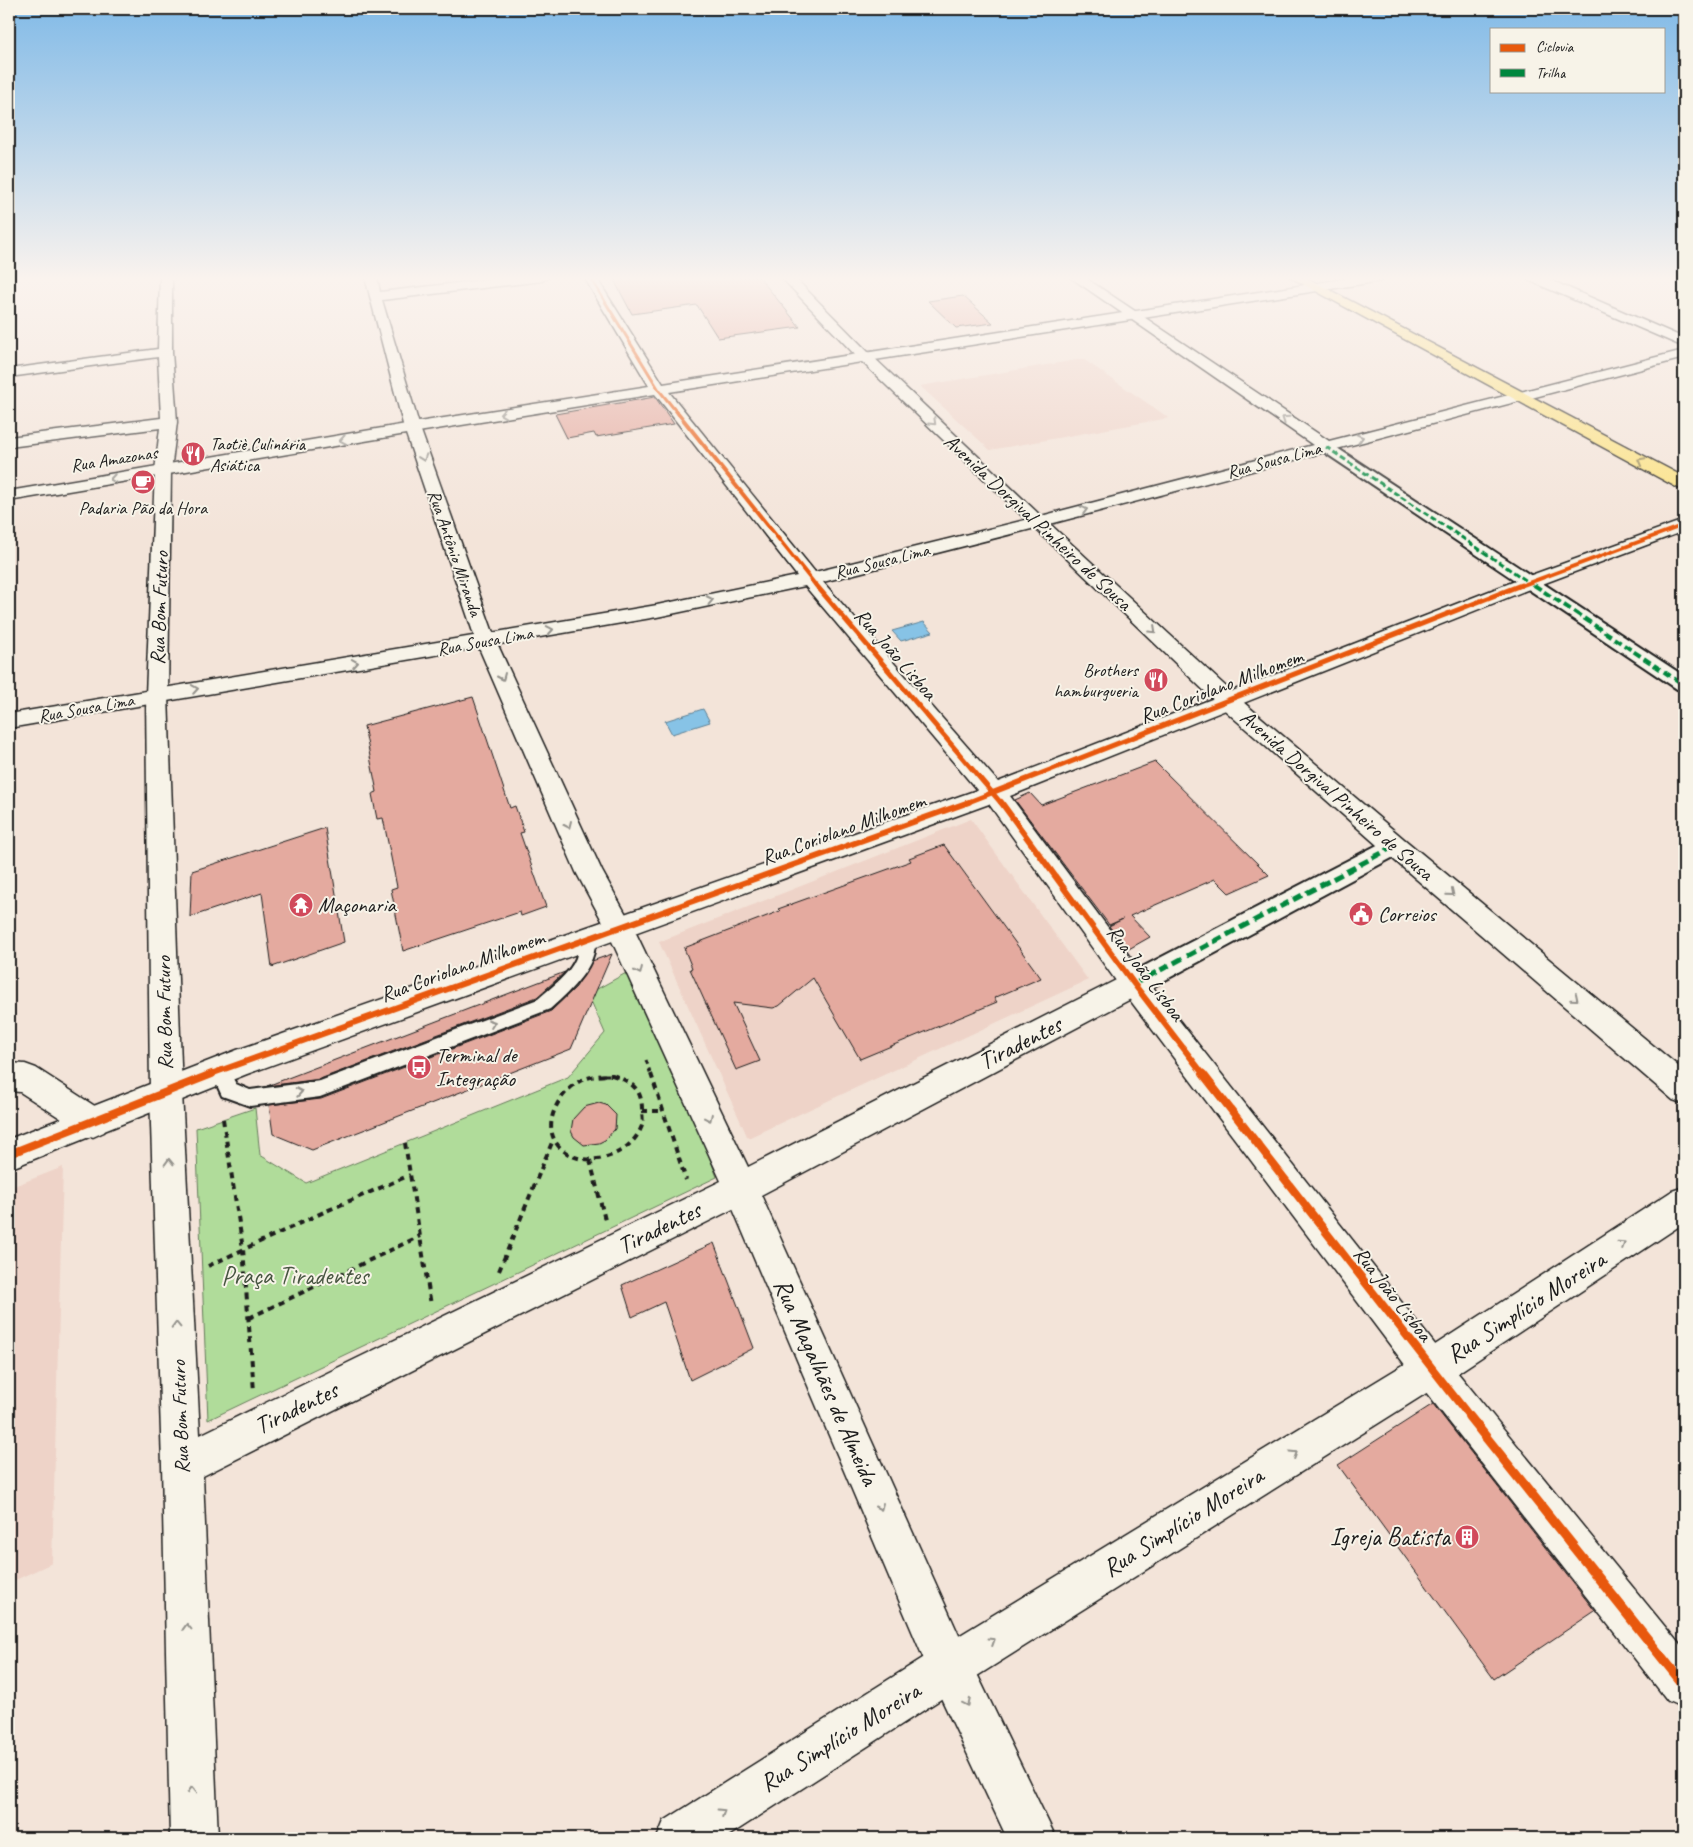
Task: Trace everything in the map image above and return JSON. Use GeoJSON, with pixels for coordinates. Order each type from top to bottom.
{"type":"FeatureCollection","features":[{"type":"Feature","properties":{"kind":"main road"},"geometry":{"type":"LineString","coordinates":[[1457,363],[1684,484]]}},
{"type":"Feature","properties":{"kind":"street"},"geometry":{"type":"LineString","coordinates":[[9,373],[82,363]]}},
{"type":"Feature","properties":{"kind":"street","name":"Rua Bom Futuro"},"geometry":{"type":"LineString","coordinates":[[166,363],[169,422],[163,470],[157,695],[166,1092],[182,1465],[194,1838]]}},
{"type":"Feature","properties":{"kind":"street","name":"Rua Antônio Miranda"},"geometry":{"type":"LineString","coordinates":[[394,363],[412,428],[486,641],[589,872],[602,933]]}},
{"type":"Feature","properties":{"kind":"street","name":"Rua João Lisboa"},"geometry":{"type":"LineString","coordinates":[[643,363],[659,390],[810,578],[994,793],[1134,984],[1431,1369],[1684,1684]]}},
{"type":"Feature","properties":{"kind":"street","name":"Rua Amazonas"},"geometry":{"type":"LineString","coordinates":[[9,496],[412,428],[826,363]]}},
{"type":"Feature","properties":{"kind":"street","name":"Avenida Dorgival Pinheiro de Sousa"},"geometry":{"type":"LineString","coordinates":[[871,363],[1037,522],[1228,700],[1395,846],[1684,1090]]}},
{"type":"Feature","properties":{"kind":"street"},"geometry":{"type":"LineString","coordinates":[[1202,363],[1684,685]]}},
{"type":"Feature","properties":{"kind":"street","name":"Rua Sousa Lima"},"geometry":{"type":"LineString","coordinates":[[9,721],[657,611],[810,578],[1037,522],[1649,363]]}},
{"type":"Feature","properties":{"kind":"street"},"geometry":{"type":"LineString","coordinates":[[9,442],[169,422]]}},
{"type":"Feature","properties":{"kind":"street","name":"Rua Coriolano Milhomem"},"geometry":{"type":"LineString","coordinates":[[9,1154],[220,1072],[994,793],[1530,582],[1684,525]]}},
{"type":"Feature","properties":{"kind":"street"},"geometry":{"type":"LineString","coordinates":[[1134,984],[1395,846]]}},
{"type":"Feature","properties":{"kind":"street","name":"Rua Magalhães de Almeida"},"geometry":{"type":"LineString","coordinates":[[602,933],[741,1188],[950,1667],[1032,1838]]}},
{"type":"Feature","properties":{"kind":"street","name":"Tiradentes"},"geometry":{"type":"LineString","coordinates":[[182,1465],[741,1188],[1134,984]]}},
{"type":"Feature","properties":{"kind":"street"},"geometry":{"type":"LineString","coordinates":[[9,1077],[25,1078],[93,1122]]}},
{"type":"Feature","properties":{"kind":"street","name":"Rua Simplício Moreira"},"geometry":{"type":"LineString","coordinates":[[680,1838],[950,1667],[1431,1369],[1684,1203]]}},
{"type":"Feature","properties":{"kind":"lane"},"geometry":{"type":"LineString","coordinates":[[220,1072],[229,1090],[250,1098],[320,1088],[544,1004],[566,985],[602,933]]}},
{"type":"Feature","properties":{"kind":"path"},"geometry":{"type":"LineString","coordinates":[[645,1057],[687,1181]]}},
{"type":"Feature","properties":{"kind":"path"},"geometry":{"type":"LineString","coordinates":[[612,1075],[625,1079],[635,1086],[643,1097],[642,1111],[642,1125],[634,1139],[622,1150],[607,1158],[590,1160],[575,1158],[562,1151],[554,1140],[550,1126],[552,1112],[559,1099],[569,1088],[582,1080],[597,1076],[612,1075]]}},
{"type":"Feature","properties":{"kind":"path"},"geometry":{"type":"LineString","coordinates":[[642,1111],[663,1111]]}},
{"type":"Feature","properties":{"kind":"path"},"geometry":{"type":"LineString","coordinates":[[224,1119],[243,1249],[255,1398]]}},
{"type":"Feature","properties":{"kind":"path"},"geometry":{"type":"LineString","coordinates":[[497,1275],[554,1140]]}},
{"type":"Feature","properties":{"kind":"path"},"geometry":{"type":"LineString","coordinates":[[405,1143],[433,1313]]}},
{"type":"Feature","properties":{"kind":"path"},"geometry":{"type":"LineString","coordinates":[[590,1160],[607,1230]]}},
{"type":"Feature","properties":{"kind":"path"},"geometry":{"type":"LineString","coordinates":[[202,1268],[324,1212],[410,1176]]}},
{"type":"Feature","properties":{"kind":"path"},"geometry":{"type":"LineString","coordinates":[[249,1318],[420,1236]]}},
{"type":"Feature","properties":{"kind":"shaded area"},"geometry":{"type":"Polygon","coordinates":[[[1058,363],[1089,363],[1169,418],[990,450],[920,386],[1058,363]]]}},
{"type":"Feature","properties":{"kind":"shaded area"},"geometry":{"type":"Polygon","coordinates":[[[971,819],[1088,980],[748,1138],[659,942],[971,819]]]}},
{"type":"Feature","properties":{"kind":"shaded area"},"geometry":{"type":"Polygon","coordinates":[[[63,1167],[52,1563],[9,1583],[9,1188],[63,1167]]]}},
{"type":"Feature","properties":{"kind":"green space","name":"Praça Tiradentes"},"geometry":{"type":"Polygon","coordinates":[[[637,967],[717,1177],[208,1420],[196,1128],[255,1108],[260,1155],[306,1183],[568,1077],[605,1033],[588,994],[637,967]]]}},
{"type":"Feature","properties":{"kind":"water"},"geometry":{"type":"Polygon","coordinates":[[[924,622],[933,632],[901,641],[892,631],[924,622]]]}},
{"type":"Feature","properties":{"kind":"water"},"geometry":{"type":"Polygon","coordinates":[[[703,709],[710,722],[672,734],[665,721],[703,709]]]}},
{"type":"Feature","properties":{"kind":"building"},"geometry":{"type":"Polygon","coordinates":[[[655,397],[674,424],[596,437],[594,433],[567,438],[555,414],[655,397]]]}},
{"type":"Feature","properties":{"kind":"building"},"geometry":{"type":"Polygon","coordinates":[[[473,697],[510,808],[515,806],[524,832],[520,833],[546,907],[521,916],[520,912],[403,951],[391,889],[397,887],[383,818],[377,819],[372,794],[377,792],[364,726],[473,697]]]}},
{"type":"Feature","properties":{"kind":"building"},"geometry":{"type":"Polygon","coordinates":[[[1155,762],[1269,875],[1229,893],[1215,879],[1130,916],[1150,937],[1127,950],[1109,926],[1123,919],[1109,925],[1015,800],[1030,793],[1041,805],[1155,762]]]}},
{"type":"Feature","properties":{"kind":"building","name":"Maçonaria"},"geometry":{"type":"Polygon","coordinates":[[[325,828],[344,942],[272,967],[262,893],[190,917],[192,871],[325,828]]]}},
{"type":"Feature","properties":{"kind":"building"},"geometry":{"type":"Polygon","coordinates":[[[944,845],[1041,978],[994,998],[997,1002],[860,1059],[813,978],[779,1006],[773,1008],[733,1003],[760,1061],[736,1070],[690,969],[692,968],[684,948],[780,911],[778,909],[911,861],[909,858],[944,845]]]}},
{"type":"Feature","properties":{"kind":"building","name":"Terminal de Integração"},"geometry":{"type":"Polygon","coordinates":[[[612,954],[571,1049],[312,1150],[273,1134],[269,1105],[321,1099],[551,1011],[576,987],[592,961],[612,954]]]}},
{"type":"Feature","properties":{"kind":"building"},"geometry":{"type":"Polygon","coordinates":[[[565,972],[537,997],[320,1079],[267,1086],[565,972]]]}},
{"type":"Feature","properties":{"kind":"building"},"geometry":{"type":"Polygon","coordinates":[[[599,1103],[606,1105],[616,1115],[615,1129],[605,1140],[599,1143],[584,1145],[574,1137],[571,1131],[573,1119],[584,1107],[599,1103]]]}},
{"type":"Feature","properties":{"kind":"building"},"geometry":{"type":"Polygon","coordinates":[[[714,1243],[754,1348],[690,1380],[664,1302],[632,1317],[622,1285],[714,1243]]]}},
{"type":"Feature","properties":{"kind":"building","name":"Igreja Batista"},"geometry":{"type":"Polygon","coordinates":[[[1433,1404],[1595,1611],[1494,1679],[1338,1465],[1433,1404]]]}},
{"type":"Feature","properties":{"kind":"marked path"},"geometry":{"type":"LineString","coordinates":[[1326,447],[1684,685]]}},
{"type":"Feature","properties":{"kind":"marked path"},"geometry":{"type":"LineString","coordinates":[[1134,984],[1395,846]]}},
{"type":"Feature","properties":{"kind":"cycle path"},"geometry":{"type":"LineString","coordinates":[[643,363],[659,390],[810,579],[994,793],[1134,984],[1431,1369],[1684,1685]]}},
{"type":"Feature","properties":{"kind":"cycle path"},"geometry":{"type":"LineString","coordinates":[[9,1154],[237,1064],[994,793],[1530,582],[1684,525]]}},
{"type":"Feature","properties":{"kind":"place","name":"Taotiè Culinária Asiática"},"geometry":{"type":"Point","coordinates":[193,454]}},
{"type":"Feature","properties":{"kind":"place","name":"Padaria Pão da Hora"},"geometry":{"type":"Point","coordinates":[143,482]}},
{"type":"Feature","properties":{"kind":"place","name":"Brothers hamburgueria"},"geometry":{"type":"Point","coordinates":[1156,680]}},
{"type":"Feature","properties":{"kind":"place","name":"Maçonaria"},"geometry":{"type":"Point","coordinates":[301,905]}},
{"type":"Feature","properties":{"kind":"place","name":"Correios"},"geometry":{"type":"Point","coordinates":[1361,914]}},
{"type":"Feature","properties":{"kind":"place","name":"Terminal de Integração"},"geometry":{"type":"Point","coordinates":[419,1067]}},
{"type":"Feature","properties":{"kind":"place","name":"Igreja Batista"},"geometry":{"type":"Point","coordinates":[1467,1537]}}]}
